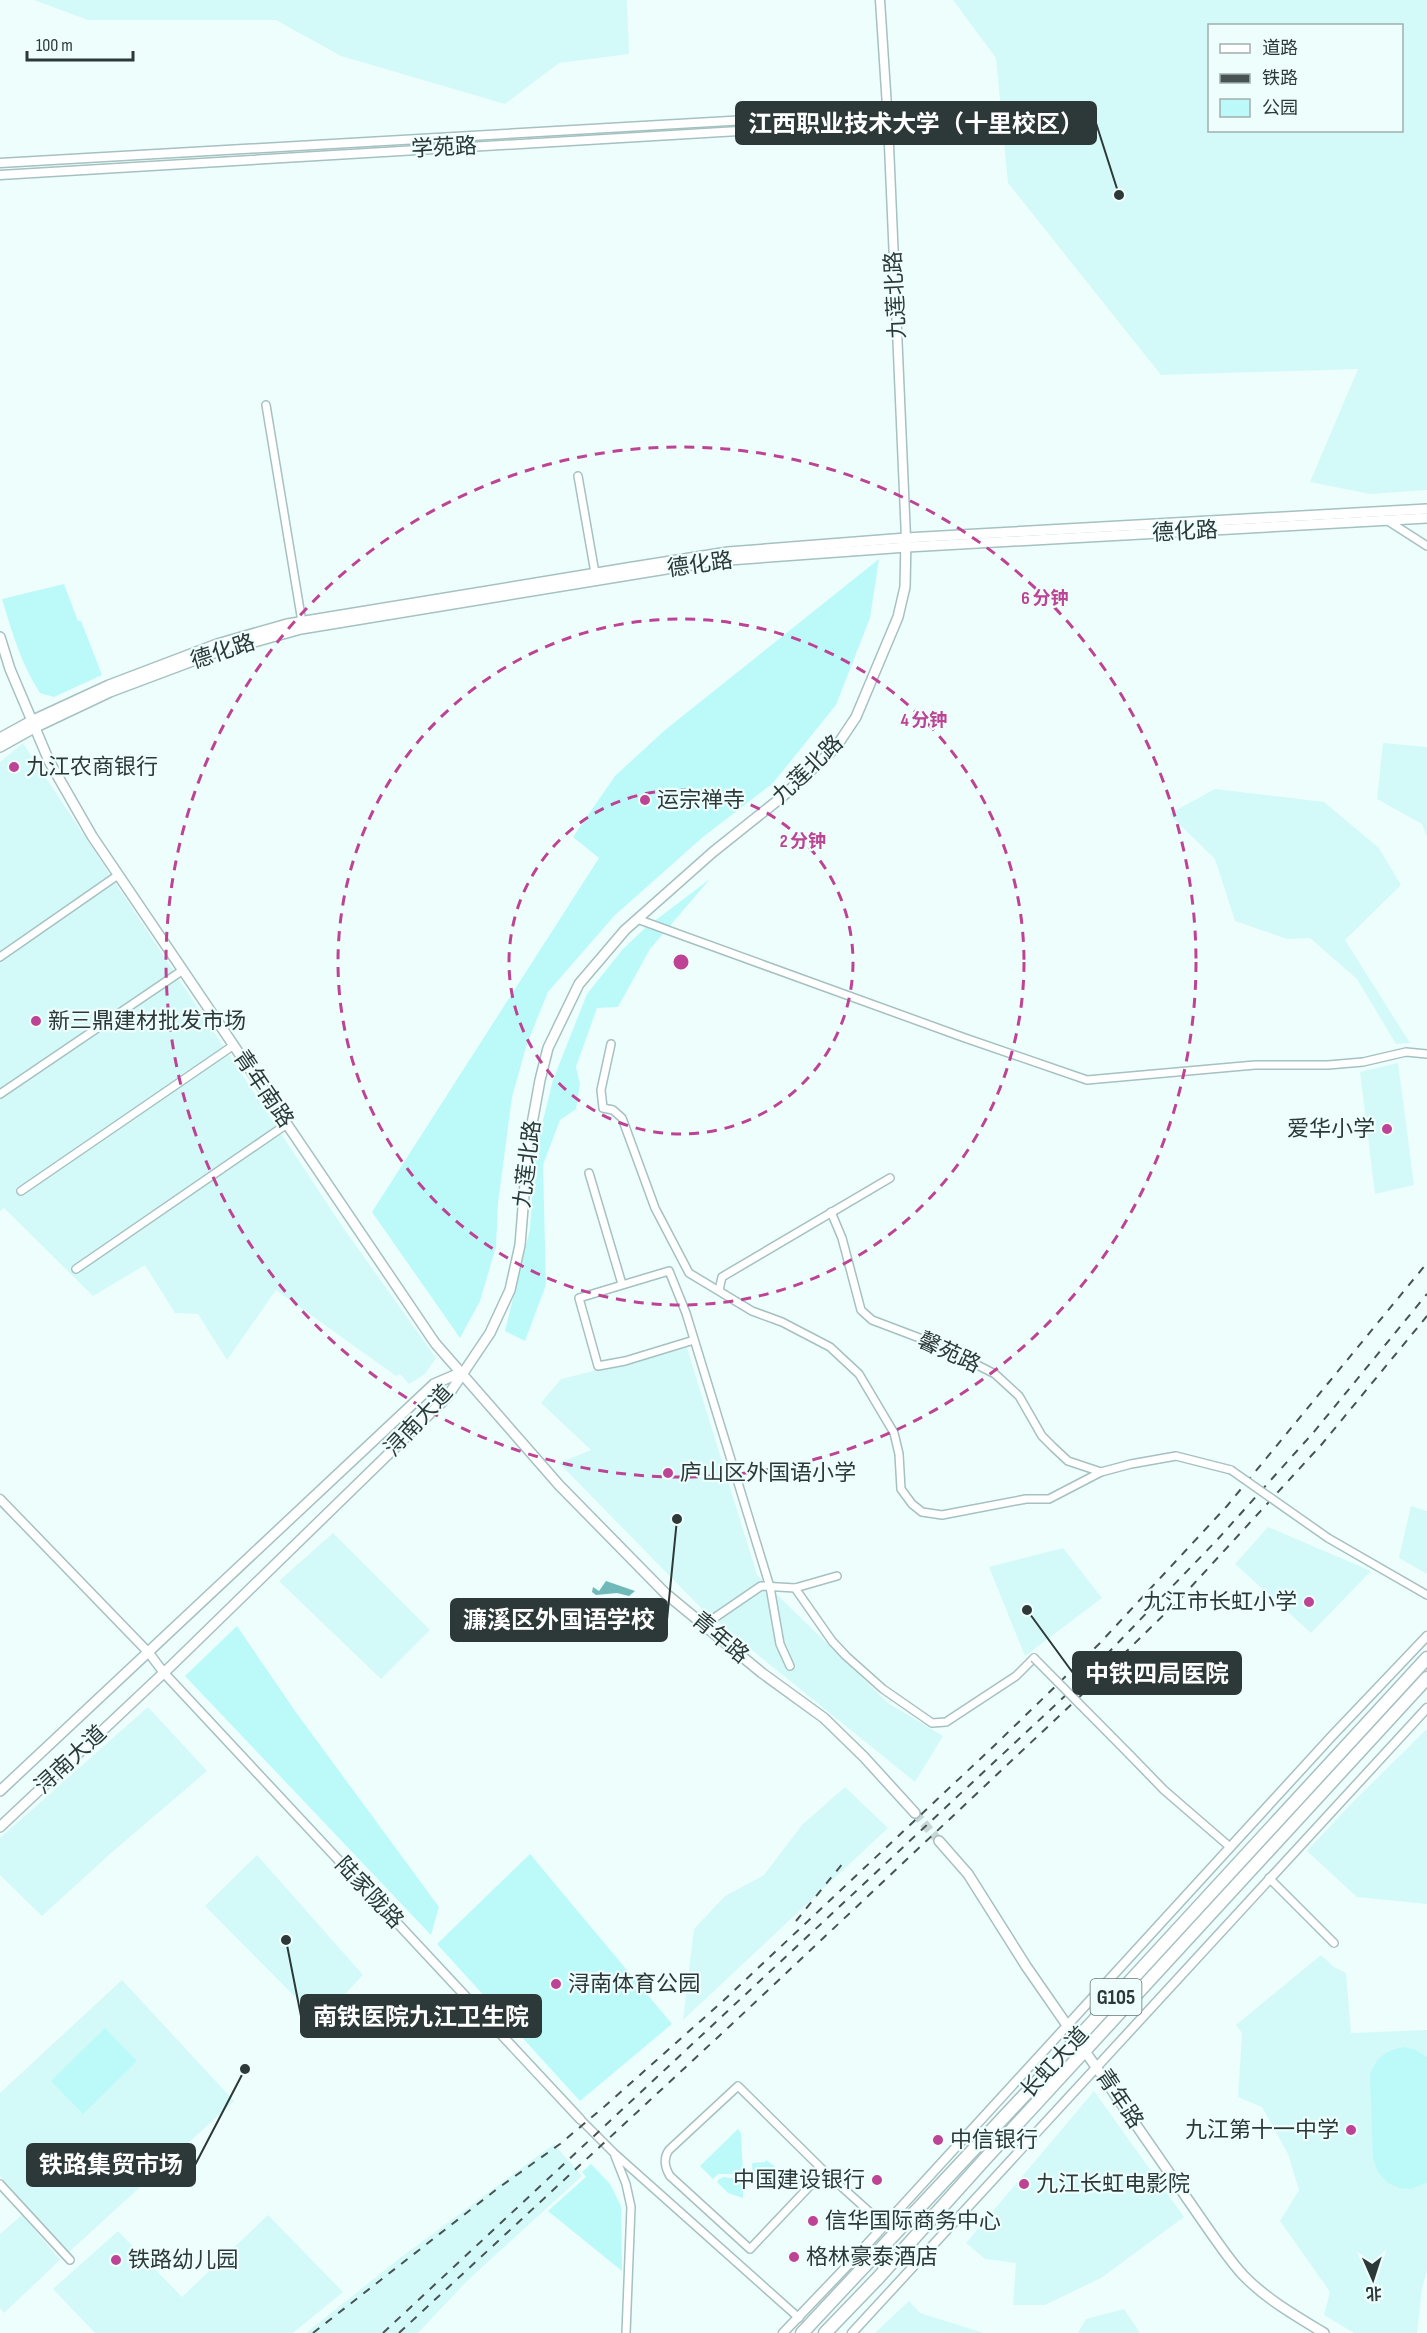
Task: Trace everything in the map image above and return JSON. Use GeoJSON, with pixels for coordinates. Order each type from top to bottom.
{"type":"FeatureCollection","features":[{"type":"Feature","properties":{"kind":"highway","name":"长虹大道"},"geometry":{"type":"LineString","coordinates":[[802,2333],[1077,2039],[1427,1658]]}},
{"type":"Feature","properties":{"kind":"highway","name":"长虹大道"},"geometry":{"type":"LineString","coordinates":[[825,2333],[878,2278],[1427,1678]]}},
{"type":"Feature","properties":{"kind":"main road","name":"德化路"},"geometry":{"type":"LineString","coordinates":[[0,738],[110,692],[214,653],[301,628],[715,561],[907,543],[1427,509]]}},
{"type":"Feature","properties":{"kind":"main road","name":"德化路"},"geometry":{"type":"LineString","coordinates":[[0,747],[33,724],[109,685],[217,644],[302,622],[595,573],[728,552],[1427,518]]}},
{"type":"Feature","properties":{"kind":"main road","name":"九莲北路"},"geometry":{"type":"LineString","coordinates":[[462,1372],[490,1333],[510,1290],[520,1245],[528,1146],[540,1080],[548,1048],[579,984],[625,930],[713,852],[782,797],[836,747],[856,717],[898,617],[905,587],[907,543]]}},
{"type":"Feature","properties":{"kind":"main road","name":"青年南路"},"geometry":{"type":"LineString","coordinates":[[0,637],[33,724],[60,780],[92,836],[435,1343],[462,1372]]}},
{"type":"Feature","properties":{"kind":"main road","name":"青年路"},"geometry":{"type":"LineString","coordinates":[[462,1372],[559,1485],[665,1593],[762,1673],[824,1718],[864,1757],[915,1813]]}},
{"type":"Feature","properties":{"kind":"main road","name":"浔南大道"},"geometry":{"type":"LineString","coordinates":[[0,1791],[434,1384],[462,1372]]}},
{"type":"Feature","properties":{"kind":"main road","name":"浔南大道"},"geometry":{"type":"LineString","coordinates":[[0,1827],[164,1673],[447,1397],[462,1372]]}},
{"type":"Feature","properties":{"kind":"main road","name":"青年路"},"geometry":{"type":"LineString","coordinates":[[939,1841],[968,1874],[1026,1966],[1211,2233],[1242,2274],[1292,2314],[1324,2333]]}},
{"type":"Feature","properties":{"kind":"street","name":"九莲北路"},"geometry":{"type":"LineString","coordinates":[[880,0],[888,122],[907,543]]}},
{"type":"Feature","properties":{"kind":"street","name":"学苑路"},"geometry":{"type":"LineString","coordinates":[[0,162],[887,111]]}},
{"type":"Feature","properties":{"kind":"street","name":"学苑路"},"geometry":{"type":"LineString","coordinates":[[0,175],[888,122]]}},
{"type":"Feature","properties":{"kind":"street"},"geometry":{"type":"LineString","coordinates":[[266,405],[302,622]]}},
{"type":"Feature","properties":{"kind":"street"},"geometry":{"type":"LineString","coordinates":[[578,476],[595,573]]}},
{"type":"Feature","properties":{"kind":"street"},"geometry":{"type":"LineString","coordinates":[[1388,521],[1427,546]]}},
{"type":"Feature","properties":{"kind":"street"},"geometry":{"type":"LineString","coordinates":[[0,957],[118,874]]}},
{"type":"Feature","properties":{"kind":"street"},"geometry":{"type":"LineString","coordinates":[[637,919],[1087,1080],[1256,1065],[1329,1065],[1364,1062],[1406,1052],[1427,1053]]}},
{"type":"Feature","properties":{"kind":"street"},"geometry":{"type":"LineString","coordinates":[[0,1094],[183,970]]}},
{"type":"Feature","properties":{"kind":"street"},"geometry":{"type":"LineString","coordinates":[[611,1044],[601,1090],[603,1108],[613,1110],[622,1118],[656,1208],[682,1264],[688,1273],[752,1311],[782,1322],[830,1347],[859,1374],[894,1433],[899,1454],[901,1489],[912,1504],[922,1512],[942,1515],[1026,1499],[1049,1499],[1101,1473],[1131,1464],[1176,1456],[1231,1470],[1328,1538],[1427,1595]]}},
{"type":"Feature","properties":{"kind":"street"},"geometry":{"type":"LineString","coordinates":[[21,1191],[234,1046]]}},
{"type":"Feature","properties":{"kind":"street"},"geometry":{"type":"LineString","coordinates":[[76,1269],[287,1124]]}},
{"type":"Feature","properties":{"kind":"street"},"geometry":{"type":"LineString","coordinates":[[589,1173],[622,1284]]}},
{"type":"Feature","properties":{"kind":"street"},"geometry":{"type":"LineString","coordinates":[[719,1290],[722,1277],[890,1178]]}},
{"type":"Feature","properties":{"kind":"street","name":"馨苑路"},"geometry":{"type":"LineString","coordinates":[[831,1212],[842,1238],[861,1310],[872,1320],[949,1350],[995,1374],[1019,1396],[1042,1436],[1053,1447],[1068,1461],[1101,1473]]}},
{"type":"Feature","properties":{"kind":"street"},"geometry":{"type":"LineString","coordinates":[[694,1340],[626,1361],[598,1366],[579,1298],[669,1271],[694,1340],[770,1587],[780,1644],[790,1666]]}},
{"type":"Feature","properties":{"kind":"street","name":"陆家陇路"},"geometry":{"type":"LineString","coordinates":[[0,1498],[149,1653],[164,1673],[614,2153],[626,2184],[631,2207],[626,2333]]}},
{"type":"Feature","properties":{"kind":"street"},"geometry":{"type":"LineString","coordinates":[[704,1625],[761,1587],[795,1588],[837,1576]]}},
{"type":"Feature","properties":{"kind":"street"},"geometry":{"type":"LineString","coordinates":[[795,1588],[832,1641],[858,1668],[883,1689],[932,1722],[946,1722],[1016,1676],[1034,1658],[1164,1790],[1230,1847]]}},
{"type":"Feature","properties":{"kind":"street"},"geometry":{"type":"LineString","coordinates":[[783,2333],[1427,1636]]}},
{"type":"Feature","properties":{"kind":"street"},"geometry":{"type":"LineString","coordinates":[[852,2333],[1427,1708]]}},
{"type":"Feature","properties":{"kind":"street"},"geometry":{"type":"LineString","coordinates":[[1269,1878],[1334,1943]]}},
{"type":"Feature","properties":{"kind":"street"},"geometry":{"type":"LineString","coordinates":[[824,2171],[750,2249],[670,2176],[665,2159],[669,2150],[738,2086],[824,2171],[884,2225]]}},
{"type":"Feature","properties":{"kind":"street"},"geometry":{"type":"LineString","coordinates":[[614,2153],[799,2318]]}},
{"type":"Feature","properties":{"kind":"street"},"geometry":{"type":"LineString","coordinates":[[0,2184],[70,2260]]}},
{"type":"Feature","properties":{"kind":"shaded area"},"geometry":{"type":"Polygon","coordinates":[[[34,0],[627,0],[629,54],[559,63],[505,104],[341,56],[276,20],[88,20],[34,0]]]}},
{"type":"Feature","properties":{"kind":"shaded area"},"geometry":{"type":"Polygon","coordinates":[[[953,0],[1427,0],[1427,490],[1370,494],[1310,482],[1358,369],[1161,375],[1008,183],[996,58],[953,0]]]}},
{"type":"Feature","properties":{"kind":"shaded area"},"geometry":{"type":"Polygon","coordinates":[[[23,743],[342,1226],[436,1358],[425,1374],[409,1384],[400,1374],[396,1376],[276,1290],[227,1360],[198,1314],[175,1313],[145,1265],[93,1296],[4,1208],[0,1211],[0,762],[23,743]]]}},
{"type":"Feature","properties":{"kind":"shaded area"},"geometry":{"type":"Polygon","coordinates":[[[1383,743],[1427,747],[1427,837],[1422,824],[1377,799],[1383,743]]]}},
{"type":"Feature","properties":{"kind":"shaded area"},"geometry":{"type":"Polygon","coordinates":[[[1215,789],[1324,802],[1379,848],[1401,885],[1345,940],[1410,1043],[1396,1044],[1357,979],[1310,938],[1287,939],[1235,921],[1215,859],[1169,814],[1215,789]]]}},
{"type":"Feature","properties":{"kind":"shaded area","name":"爱华小学"},"geometry":{"type":"Polygon","coordinates":[[[1398,1063],[1414,1185],[1375,1194],[1360,1072],[1398,1063]]]}},
{"type":"Feature","properties":{"kind":"shaded area"},"geometry":{"type":"Polygon","coordinates":[[[687,1348],[757,1575],[888,1703],[943,1736],[915,1782],[705,1612],[559,1463],[591,1450],[541,1403],[561,1379],[687,1348]]]}},
{"type":"Feature","properties":{"kind":"shaded area"},"geometry":{"type":"Polygon","coordinates":[[[1411,1506],[1427,1511],[1427,1574],[1399,1558],[1411,1506]]]}},
{"type":"Feature","properties":{"kind":"shaded area","name":"九江市长虹小学"},"geometry":{"type":"Polygon","coordinates":[[[1268,1527],[1371,1571],[1311,1633],[1235,1564],[1268,1527]]]}},
{"type":"Feature","properties":{"kind":"shaded area"},"geometry":{"type":"Polygon","coordinates":[[[333,1533],[430,1630],[381,1679],[279,1581],[333,1533]]]}},
{"type":"Feature","properties":{"kind":"shaded area"},"geometry":{"type":"Polygon","coordinates":[[[1063,1548],[1102,1598],[1025,1656],[989,1567],[1063,1548]]]}},
{"type":"Feature","properties":{"kind":"shaded area"},"geometry":{"type":"Polygon","coordinates":[[[606,1581],[635,1591],[629,1596],[617,1593],[596,1595],[592,1592],[593,1587],[599,1591],[606,1581]]]}},
{"type":"Feature","properties":{"kind":"shaded area"},"geometry":{"type":"Polygon","coordinates":[[[148,1707],[207,1771],[42,1916],[0,1875],[0,1838],[148,1707]]]}},
{"type":"Feature","properties":{"kind":"shaded area"},"geometry":{"type":"Polygon","coordinates":[[[1427,1729],[1427,1904],[1357,1897],[1307,1851],[1427,1729]]]}},
{"type":"Feature","properties":{"kind":"shaded area"},"geometry":{"type":"Polygon","coordinates":[[[845,1787],[888,1828],[683,2020],[694,1929],[725,1896],[764,1875],[802,1825],[845,1787]]]}},
{"type":"Feature","properties":{"kind":"shaded area"},"geometry":{"type":"Polygon","coordinates":[[[257,1855],[363,1975],[319,2021],[205,1906],[257,1855]]]}},
{"type":"Feature","properties":{"kind":"shaded area","name":"九江第十一中学"},"geometry":{"type":"Polygon","coordinates":[[[1321,1955],[1334,1967],[1346,1973],[1351,2033],[1427,2030],[1427,2271],[1422,2288],[1417,2333],[1354,2333],[1324,2315],[1330,2292],[1280,2221],[1299,2190],[1288,2154],[1262,2107],[1238,2097],[1242,2033],[1236,2025],[1321,1955]]]}},
{"type":"Feature","properties":{"kind":"shaded area"},"geometry":{"type":"Polygon","coordinates":[[[122,1980],[234,2101],[69,2252],[0,2176],[0,2093],[122,1980]]]}},
{"type":"Feature","properties":{"kind":"shaded area"},"geometry":{"type":"Polygon","coordinates":[[[1094,2091],[1184,2217],[1101,2278],[1045,2305],[1013,2305],[1016,2263],[985,2259],[966,2243],[1094,2091]]]}},
{"type":"Feature","properties":{"kind":"shaded area"},"geometry":{"type":"Polygon","coordinates":[[[554,2144],[582,2176],[468,2280],[418,2333],[306,2333],[400,2258],[554,2144]]]}},
{"type":"Feature","properties":{"kind":"shaded area"},"geometry":{"type":"Polygon","coordinates":[[[22,2215],[60,2260],[4,2313],[0,2308],[0,2234],[22,2215]]]}},
{"type":"Feature","properties":{"kind":"shaded area"},"geometry":{"type":"Polygon","coordinates":[[[268,2215],[343,2292],[293,2333],[95,2333],[53,2289],[118,2231],[182,2297],[268,2215]]]}},
{"type":"Feature","properties":{"kind":"shaded area"},"geometry":{"type":"Polygon","coordinates":[[[909,2301],[920,2313],[984,2333],[875,2333],[909,2301]]]}},
{"type":"Feature","properties":{"kind":"shaded area"},"geometry":{"type":"Polygon","coordinates":[[[1124,2309],[1140,2333],[1078,2333],[1086,2319],[1124,2309]]]}},
{"type":"Feature","properties":{"kind":"green space"},"geometry":{"type":"Polygon","coordinates":[[[879,559],[870,618],[836,705],[773,783],[703,837],[614,916],[548,992],[527,1044],[512,1097],[498,1203],[496,1247],[480,1301],[460,1338],[372,1212],[599,858],[573,837],[615,776],[665,730],[879,559]]]}},
{"type":"Feature","properties":{"kind":"green space"},"geometry":{"type":"Polygon","coordinates":[[[64,584],[102,675],[54,697],[40,693],[27,671],[2,599],[64,584]]]}},
{"type":"Feature","properties":{"kind":"green space"},"geometry":{"type":"Polygon","coordinates":[[[710,879],[650,949],[618,1007],[597,1008],[576,1067],[580,1084],[576,1109],[560,1120],[543,1165],[546,1285],[525,1341],[505,1331],[530,1229],[535,1153],[553,1080],[587,994],[622,950],[644,929],[710,879]]]}},
{"type":"Feature","properties":{"kind":"green space"},"geometry":{"type":"Polygon","coordinates":[[[237,1626],[295,1711],[439,1907],[431,1935],[185,1676],[237,1626]]]}},
{"type":"Feature","properties":{"kind":"green space","name":"浔南体育公园"},"geometry":{"type":"Polygon","coordinates":[[[530,1854],[672,2024],[580,2101],[437,1944],[530,1854]]]}},
{"type":"Feature","properties":{"kind":"green space"},"geometry":{"type":"Polygon","coordinates":[[[105,2028],[137,2061],[83,2114],[51,2081],[105,2028]]]}},
{"type":"Feature","properties":{"kind":"green space"},"geometry":{"type":"Polygon","coordinates":[[[1403,2047],[1414,2049],[1427,2057],[1427,2183],[1411,2189],[1399,2188],[1388,2183],[1378,2172],[1373,2159],[1370,2075],[1382,2056],[1403,2047]]]}},
{"type":"Feature","properties":{"kind":"green space"},"geometry":{"type":"Polygon","coordinates":[[[738,2129],[741,2133],[743,2174],[718,2174],[713,2179],[700,2166],[738,2129]]]}},
{"type":"Feature","properties":{"kind":"green space"},"geometry":{"type":"Polygon","coordinates":[[[766,2160],[778,2169],[778,2174],[772,2179],[753,2181],[752,2163],[766,2160]]]}},
{"type":"Feature","properties":{"kind":"green space"},"geometry":{"type":"Polygon","coordinates":[[[591,2164],[610,2184],[621,2206],[622,2271],[548,2211],[586,2177],[582,2172],[591,2164]]]}},
{"type":"Feature","properties":{"kind":"green space"},"geometry":{"type":"Polygon","coordinates":[[[724,2177],[743,2180],[743,2198],[728,2193],[717,2182],[724,2177]]]}},
{"type":"Feature","properties":{"kind":"tunnel"},"geometry":{"type":"LineString","coordinates":[[915,1813],[939,1841]]}},
{"type":"Feature","properties":{"kind":"railway"},"geometry":{"type":"LineString","coordinates":[[313,2333],[497,2189],[560,2144],[605,2106],[723,2001],[996,1744],[1099,1644],[1227,1506],[1427,1263]]}},
{"type":"Feature","properties":{"kind":"railway"},"geometry":{"type":"LineString","coordinates":[[383,2333],[1081,1681],[1217,1540],[1313,1433],[1427,1294]]}},
{"type":"Feature","properties":{"kind":"railway"},"geometry":{"type":"LineString","coordinates":[[399,2333],[731,2025],[1179,1600],[1322,1444],[1427,1316]]}},
{"type":"Feature","properties":{"kind":"railway"},"geometry":{"type":"LineString","coordinates":[[796,1921],[843,1863]]}},
{"type":"Feature","properties":{"kind":"place","name":"江西职业技术大学（十里校区）"},"geometry":{"type":"Point","coordinates":[1119,195]}},
{"type":"Feature","properties":{"kind":"place","name":"九江农商银行"},"geometry":{"type":"Point","coordinates":[14,767]}},
{"type":"Feature","properties":{"kind":"place","name":"运宗禅寺"},"geometry":{"type":"Point","coordinates":[645,800]}},
{"type":"Feature","properties":{"kind":"place","name":"新三鼎建材批发市场"},"geometry":{"type":"Point","coordinates":[36,1021]}},
{"type":"Feature","properties":{"kind":"place","name":"爱华小学"},"geometry":{"type":"Point","coordinates":[1387,1129]}},
{"type":"Feature","properties":{"kind":"place","name":"庐山区外国语小学"},"geometry":{"type":"Point","coordinates":[668,1473]}},
{"type":"Feature","properties":{"kind":"place","name":"濂溪区外国语学校"},"geometry":{"type":"Point","coordinates":[677,1519]}},
{"type":"Feature","properties":{"kind":"place","name":"九江市长虹小学"},"geometry":{"type":"Point","coordinates":[1309,1602]}},
{"type":"Feature","properties":{"kind":"place","name":"中铁四局医院"},"geometry":{"type":"Point","coordinates":[1027,1610]}},
{"type":"Feature","properties":{"kind":"place","name":"南铁医院九江卫生院"},"geometry":{"type":"Point","coordinates":[286,1940]}},
{"type":"Feature","properties":{"kind":"place","name":"浔南体育公园"},"geometry":{"type":"Point","coordinates":[556,1984]}},
{"type":"Feature","properties":{"kind":"place","name":"铁路集贸市场"},"geometry":{"type":"Point","coordinates":[245,2069]}},
{"type":"Feature","properties":{"kind":"place","name":"九江第十一中学"},"geometry":{"type":"Point","coordinates":[1351,2130]}},
{"type":"Feature","properties":{"kind":"place","name":"中信银行"},"geometry":{"type":"Point","coordinates":[938,2140]}},
{"type":"Feature","properties":{"kind":"place","name":"中国建设银行"},"geometry":{"type":"Point","coordinates":[877,2180]}},
{"type":"Feature","properties":{"kind":"place","name":"九江长虹电影院"},"geometry":{"type":"Point","coordinates":[1024,2184]}},
{"type":"Feature","properties":{"kind":"place","name":"信华国际商务中心"},"geometry":{"type":"Point","coordinates":[813,2221]}},
{"type":"Feature","properties":{"kind":"place","name":"格林豪泰酒店"},"geometry":{"type":"Point","coordinates":[794,2257]}},
{"type":"Feature","properties":{"kind":"place","name":"铁路幼儿园"},"geometry":{"type":"Point","coordinates":[116,2260]}}]}
